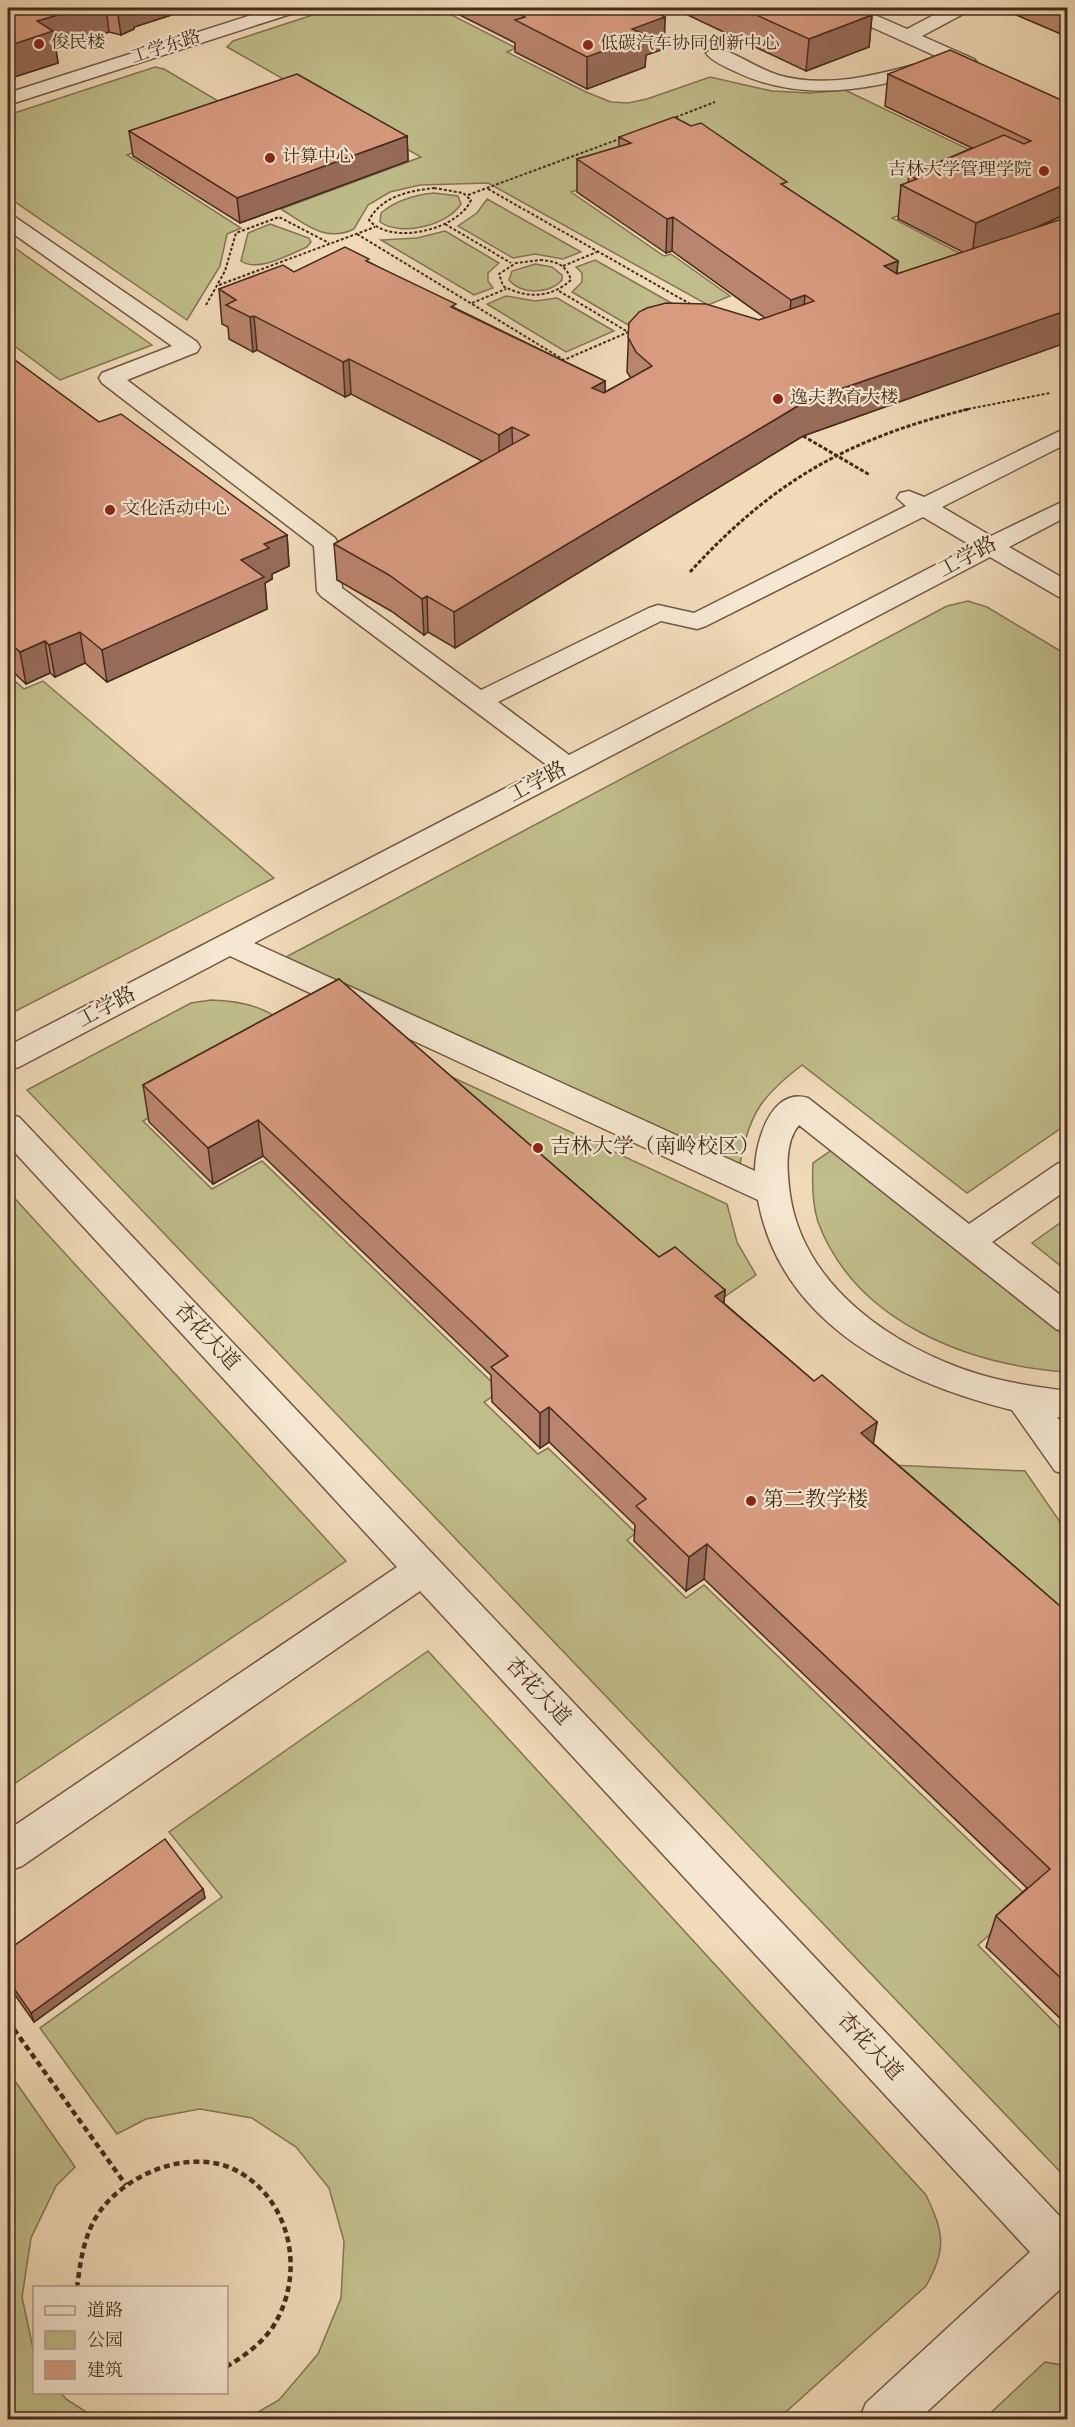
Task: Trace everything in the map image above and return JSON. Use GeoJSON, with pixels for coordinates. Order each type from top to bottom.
{"type":"FeatureCollection","features":[{"type":"Feature","properties":{"kind":"lane","name":"工学东路"},"geometry":{"type":"LineString","coordinates":[[8,99],[283,8]]}},
{"type":"Feature","properties":{"kind":"lane"},"geometry":{"type":"LineString","coordinates":[[845,8],[987,72]]}},
{"type":"Feature","properties":{"kind":"lane"},"geometry":{"type":"LineString","coordinates":[[908,36],[960,8]]}},
{"type":"Feature","properties":{"kind":"lane"},"geometry":{"type":"LineString","coordinates":[[715,53],[756,74],[774,79],[825,86],[856,84],[901,76],[957,58]]}},
{"type":"Feature","properties":{"kind":"lane"},"geometry":{"type":"LineString","coordinates":[[8,221],[189,348]]}},
{"type":"Feature","properties":{"kind":"lane"},"geometry":{"type":"LineString","coordinates":[[189,348],[110,378],[326,543],[330,591],[568,767]]}},
{"type":"Feature","properties":{"kind":"lane"},"geometry":{"type":"LineString","coordinates":[[479,701],[658,613],[697,621],[913,501],[1068,434]]}},
{"type":"Feature","properties":{"kind":"lane"},"geometry":{"type":"LineString","coordinates":[[913,501],[1068,592]]}},
{"type":"Feature","properties":{"kind":"lane","name":"工学路"},"geometry":{"type":"LineString","coordinates":[[8,1059],[1068,506]]}},
{"type":"Feature","properties":{"kind":"lane"},"geometry":{"type":"LineString","coordinates":[[229,944],[773,1193]]}},
{"type":"Feature","properties":{"kind":"lane"},"geometry":{"type":"LineString","coordinates":[[1068,1320],[798,1106],[779,1127],[772,1159],[773,1193],[781,1226],[796,1260],[819,1292],[850,1323],[887,1350],[930,1372],[977,1389],[1025,1401],[1068,1405]]}},
{"type":"Feature","properties":{"kind":"lane","name":"杏花大道"},"geometry":{"type":"LineString","coordinates":[[8,1125],[1065,2256]]}},
{"type":"Feature","properties":{"kind":"lane"},"geometry":{"type":"LineString","coordinates":[[968,1241],[1068,1172]]}},
{"type":"Feature","properties":{"kind":"lane"},"geometry":{"type":"LineString","coordinates":[[1025,1401],[1068,1461]]}},
{"type":"Feature","properties":{"kind":"lane"},"geometry":{"type":"LineString","coordinates":[[8,1853],[422,1570]]}},
{"type":"Feature","properties":{"kind":"lane"},"geometry":{"type":"LineString","coordinates":[[883,2420],[1065,2256]]}},
{"type":"Feature","properties":{"kind":"path"},"geometry":{"type":"LineString","coordinates":[[664,122],[774,79]]}},
{"type":"Feature","properties":{"kind":"path"},"geometry":{"type":"LineString","coordinates":[[468,195],[471,200],[469,209],[445,224],[427,230],[398,233],[375,227],[369,220],[373,211],[397,196],[442,188],[468,195],[631,134]]}},
{"type":"Feature","properties":{"kind":"path"},"geometry":{"type":"LineString","coordinates":[[488,189],[692,305],[681,309]]}},
{"type":"Feature","properties":{"kind":"path"},"geometry":{"type":"LineString","coordinates":[[189,348],[197,318],[219,285],[233,254],[236,233],[279,217],[329,243]]}},
{"type":"Feature","properties":{"kind":"path"},"geometry":{"type":"LineString","coordinates":[[445,224],[512,264]]}},
{"type":"Feature","properties":{"kind":"path"},"geometry":{"type":"LineString","coordinates":[[219,285],[375,227]]}},
{"type":"Feature","properties":{"kind":"path"},"geometry":{"type":"LineString","coordinates":[[357,234],[564,360],[639,328]]}},
{"type":"Feature","properties":{"kind":"path"},"geometry":{"type":"LineString","coordinates":[[562,266],[598,252]]}},
{"type":"Feature","properties":{"kind":"path"},"geometry":{"type":"LineString","coordinates":[[535,260],[562,266],[571,274],[571,280],[559,291],[535,296],[507,289],[499,280],[499,274],[512,264],[535,260]]}},
{"type":"Feature","properties":{"kind":"path"},"geometry":{"type":"LineString","coordinates":[[471,303],[507,289]]}},
{"type":"Feature","properties":{"kind":"path"},"geometry":{"type":"LineString","coordinates":[[559,291],[628,332]]}},
{"type":"Feature","properties":{"kind":"path"},"geometry":{"type":"LineString","coordinates":[[658,613],[707,553],[735,526],[775,495],[835,455],[933,419],[1058,392]]}},
{"type":"Feature","properties":{"kind":"path"},"geometry":{"type":"LineString","coordinates":[[803,436],[857,468]]}},
{"type":"Feature","properties":{"kind":"path"},"geometry":{"type":"LineString","coordinates":[[8,2021],[126,2185]]}},
{"type":"Feature","properties":{"kind":"path"},"geometry":{"type":"LineString","coordinates":[[77,2286],[82,2248],[99,2213],[126,2185],[159,2167],[195,2162],[229,2168],[260,2186],[281,2215],[291,2250],[290,2288],[274,2325],[247,2355],[228,2366]]}},
{"type":"Feature","properties":{"kind":"green space"},"geometry":{"type":"Polygon","coordinates":[[[334,8],[438,8],[516,48],[507,52],[586,92],[611,102],[628,103],[647,99],[710,77],[772,91],[810,93],[845,90],[1020,174],[892,218],[994,271],[893,305],[623,176],[571,192],[664,256],[671,254],[730,296],[708,305],[488,183],[420,185],[390,192],[368,205],[354,229],[334,234],[316,230],[281,209],[421,157],[227,47],[233,41],[334,8]]]}},
{"type":"Feature","properties":{"kind":"green space"},"geometry":{"type":"Polygon","coordinates":[[[155,67],[164,69],[242,115],[127,155],[241,228],[227,234],[220,266],[187,320],[8,197],[8,115],[155,67]]]}},
{"type":"Feature","properties":{"kind":"green space"},"geometry":{"type":"Polygon","coordinates":[[[434,193],[458,196],[461,204],[446,218],[424,226],[400,228],[380,222],[381,213],[399,201],[434,193]]]}},
{"type":"Feature","properties":{"kind":"green space"},"geometry":{"type":"Polygon","coordinates":[[[487,199],[581,252],[563,259],[535,254],[513,258],[458,226],[477,213],[487,199]]]}},
{"type":"Feature","properties":{"kind":"green space"},"geometry":{"type":"Polygon","coordinates":[[[270,224],[309,238],[311,242],[307,247],[265,264],[248,264],[241,261],[248,233],[270,224]]]}},
{"type":"Feature","properties":{"kind":"green space"},"geometry":{"type":"Polygon","coordinates":[[[445,231],[499,263],[488,273],[488,281],[493,288],[474,295],[381,240],[417,238],[445,231]]]}},
{"type":"Feature","properties":{"kind":"green space"},"geometry":{"type":"Polygon","coordinates":[[[8,243],[152,345],[60,380],[8,341],[8,243]]]}},
{"type":"Feature","properties":{"kind":"green space"},"geometry":{"type":"Polygon","coordinates":[[[595,260],[675,305],[628,325],[572,292],[582,282],[582,273],[576,267],[595,260]]]}},
{"type":"Feature","properties":{"kind":"green space"},"geometry":{"type":"Polygon","coordinates":[[[535,264],[552,267],[562,275],[562,280],[550,288],[536,291],[521,288],[509,280],[512,271],[535,264]]]}},
{"type":"Feature","properties":{"kind":"green space"},"geometry":{"type":"Polygon","coordinates":[[[506,296],[535,301],[557,298],[614,331],[566,352],[487,304],[506,296]]]}},
{"type":"Feature","properties":{"kind":"green space"},"geometry":{"type":"Polygon","coordinates":[[[968,601],[987,607],[1067,655],[1067,1124],[967,1193],[802,1065],[777,1086],[759,1107],[748,1131],[740,1164],[286,957],[947,606],[968,601]]]}},
{"type":"Feature","properties":{"kind":"green space"},"geometry":{"type":"Polygon","coordinates":[[[8,675],[24,689],[43,681],[274,878],[8,1015],[8,675]]]}},
{"type":"Feature","properties":{"kind":"green space"},"geometry":{"type":"Polygon","coordinates":[[[211,1000],[249,1005],[270,1013],[302,1033],[143,1121],[212,1189],[262,1161],[501,1391],[484,1402],[538,1454],[548,1448],[636,1533],[627,1540],[686,1598],[704,1585],[1030,1899],[978,1945],[1067,2035],[1067,2179],[27,1090],[191,1003],[211,1000]]]}},
{"type":"Feature","properties":{"kind":"green space"},"geometry":{"type":"Polygon","coordinates":[[[380,1044],[727,1204],[737,1242],[756,1275],[708,1308],[380,1044]]]}},
{"type":"Feature","properties":{"kind":"green space"},"geometry":{"type":"Polygon","coordinates":[[[832,1150],[1067,1338],[1067,1372],[1030,1368],[992,1360],[955,1348],[920,1332],[888,1312],[859,1287],[836,1257],[818,1222],[815,1207],[813,1163],[832,1150]]]}},
{"type":"Feature","properties":{"kind":"green space"},"geometry":{"type":"Polygon","coordinates":[[[8,1191],[346,1561],[8,1788],[8,1191]]]}},
{"type":"Feature","properties":{"kind":"green space"},"geometry":{"type":"Polygon","coordinates":[[[1067,1218],[1067,1271],[1032,1243],[1067,1218]]]}},
{"type":"Feature","properties":{"kind":"green space"},"geometry":{"type":"Polygon","coordinates":[[[868,1464],[1025,1471],[1067,1532],[1067,1650],[868,1464]]]}},
{"type":"Feature","properties":{"kind":"green space"},"geometry":{"type":"Polygon","coordinates":[[[428,1651],[926,2195],[937,2220],[941,2241],[937,2262],[926,2286],[778,2419],[246,2419],[279,2400],[318,2354],[341,2298],[344,2241],[329,2188],[296,2147],[252,2118],[200,2109],[146,2119],[117,2134],[40,2028],[222,1897],[169,1832],[428,1651]]]}},
{"type":"Feature","properties":{"kind":"green space"},"geometry":{"type":"Polygon","coordinates":[[[8,2071],[75,2167],[56,2186],[31,2238],[22,2297],[33,2348],[33,2394],[62,2394],[97,2419],[8,2419],[8,2071]]]}},
{"type":"Feature","properties":{"kind":"green space"},"geometry":{"type":"Polygon","coordinates":[[[1045,2362],[1067,2366],[1067,2419],[984,2419],[1045,2362]]]}},
{"type":"Feature","properties":{"kind":"building"},"geometry":{"type":"Polygon","coordinates":[[[8,8],[82,8],[37,21],[53,31],[8,46],[8,8]]]}},
{"type":"Feature","properties":{"kind":"building"},"geometry":{"type":"Polygon","coordinates":[[[507,8],[657,8],[660,9],[653,11],[665,17],[632,29],[646,35],[587,57],[515,20],[525,17],[507,8]]]}},
{"type":"Feature","properties":{"kind":"building"},"geometry":{"type":"Polygon","coordinates":[[[741,8],[854,8],[872,15],[809,39],[741,8]]]}},
{"type":"Feature","properties":{"kind":"building"},"geometry":{"type":"Polygon","coordinates":[[[950,50],[1068,103],[1068,183],[976,223],[901,185],[917,179],[909,175],[1004,135],[1024,144],[1031,141],[888,74],[950,50]]]}},
{"type":"Feature","properties":{"kind":"building","name":"计算中心"},"geometry":{"type":"Polygon","coordinates":[[[297,74],[407,136],[237,198],[129,131],[297,74]]]}},
{"type":"Feature","properties":{"kind":"building","name":"逸夫教育大楼"},"geometry":{"type":"Polygon","coordinates":[[[674,117],[691,126],[701,123],[787,182],[781,184],[898,261],[884,266],[897,274],[1068,217],[1068,310],[806,401],[454,612],[427,596],[422,599],[389,575],[334,544],[529,435],[512,427],[499,435],[349,359],[343,362],[254,316],[250,317],[226,305],[236,300],[219,289],[283,265],[294,272],[345,247],[369,259],[366,261],[456,304],[451,307],[605,381],[592,388],[604,393],[652,366],[636,352],[628,337],[629,323],[639,312],[647,308],[666,303],[706,304],[759,320],[814,301],[805,295],[791,300],[673,217],[667,219],[577,159],[631,143],[619,137],[674,117]]]}},
{"type":"Feature","properties":{"kind":"building","name":"文化活动中心"},"geometry":{"type":"Polygon","coordinates":[[[8,355],[99,422],[121,414],[287,535],[264,544],[269,548],[241,560],[264,577],[102,650],[80,632],[49,645],[45,641],[20,652],[8,641],[8,355]]]}},
{"type":"Feature","properties":{"kind":"building","name":"第二教学楼"},"geometry":{"type":"Polygon","coordinates":[[[339,979],[659,1257],[675,1247],[725,1290],[715,1296],[814,1381],[822,1375],[877,1422],[861,1433],[1068,1613],[1068,1985],[996,1916],[1050,1869],[707,1544],[689,1557],[636,1506],[646,1499],[549,1407],[540,1413],[491,1367],[508,1356],[258,1120],[208,1148],[143,1085],[339,979]]]}},
{"type":"Feature","properties":{"kind":"building"},"geometry":{"type":"Polygon","coordinates":[[[165,1839],[203,1889],[31,2013],[8,1980],[8,1950],[165,1839]]]}},
{"type":"Feature","properties":{"kind":"place","name":"俊民楼"},"geometry":{"type":"Point","coordinates":[39,44]}},
{"type":"Feature","properties":{"kind":"place","name":"低碳汽车协同创新中心"},"geometry":{"type":"Point","coordinates":[588,45]}},
{"type":"Feature","properties":{"kind":"place","name":"计算中心"},"geometry":{"type":"Point","coordinates":[270,158]}},
{"type":"Feature","properties":{"kind":"place","name":"吉林大学管理学院"},"geometry":{"type":"Point","coordinates":[1044,171]}},
{"type":"Feature","properties":{"kind":"place","name":"逸夫教育大楼"},"geometry":{"type":"Point","coordinates":[778,399]}},
{"type":"Feature","properties":{"kind":"place","name":"文化活动中心"},"geometry":{"type":"Point","coordinates":[110,510]}},
{"type":"Feature","properties":{"kind":"place","name":"吉林大学（南岭校区）"},"geometry":{"type":"Point","coordinates":[538,1148]}},
{"type":"Feature","properties":{"kind":"place","name":"第二教学楼"},"geometry":{"type":"Point","coordinates":[751,1501]}}]}
